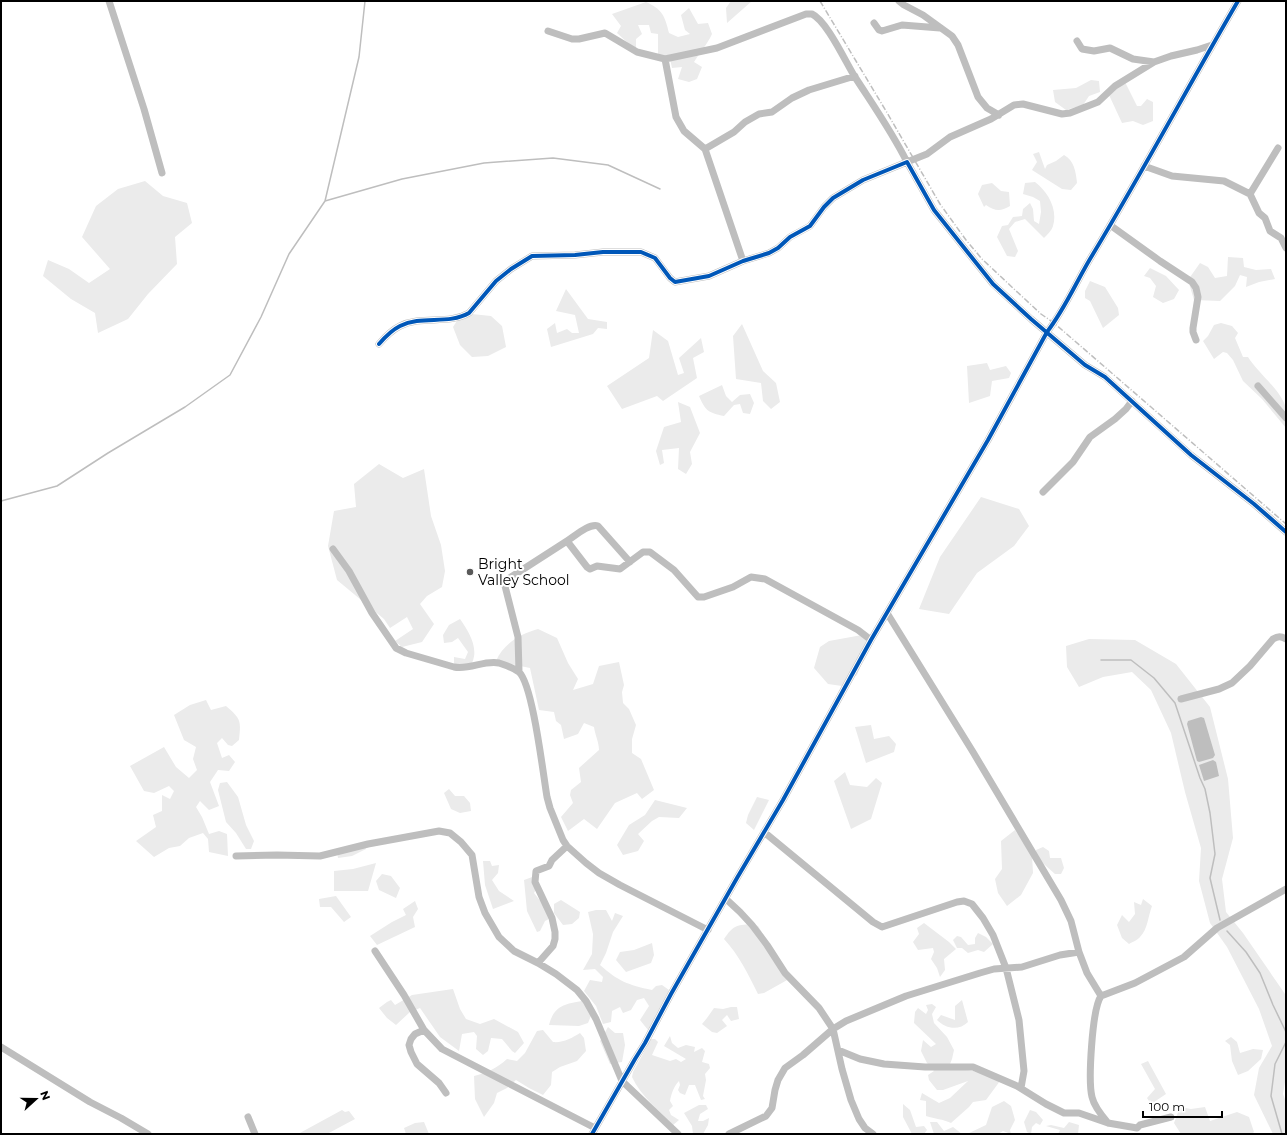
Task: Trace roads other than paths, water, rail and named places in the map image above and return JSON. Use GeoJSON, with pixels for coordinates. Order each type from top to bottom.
{"type":"FeatureCollection","features":[{"type":"Feature","properties":{"kind":"street"},"geometry":{"type":"LineString","coordinates":[[108,1],[144,109],[162,173]]}},
{"type":"Feature","properties":{"kind":"street"},"geometry":{"type":"LineString","coordinates":[[898,1],[949,34],[955,40],[978,97],[987,108],[999,115]]}},
{"type":"Feature","properties":{"kind":"street"},"geometry":{"type":"LineString","coordinates":[[911,1],[913,10]]}},
{"type":"Feature","properties":{"kind":"street"},"geometry":{"type":"LineString","coordinates":[[375,951],[404,995],[424,1030],[442,1049],[594,1131],[818,738],[871,640],[988,440],[1047,332],[1054,323],[1082,271],[1110,225],[1238,1]]}},
{"type":"Feature","properties":{"kind":"street"},"geometry":{"type":"LineString","coordinates":[[548,31],[572,39],[579,39],[605,33],[637,52],[665,60],[718,48],[806,14],[812,14],[818,19],[835,42],[880,114],[934,210],[993,284],[1085,365],[1105,377],[1191,456],[1254,504],[1286,532]]}},
{"type":"Feature","properties":{"kind":"street"},"geometry":{"type":"LineString","coordinates":[[874,23],[879,30],[882,31],[902,25],[940,28]]}},
{"type":"Feature","properties":{"kind":"street"},"geometry":{"type":"LineString","coordinates":[[1077,41],[1082,49],[1096,51],[1110,48],[1133,59],[1154,62]]}},
{"type":"Feature","properties":{"kind":"street"},"geometry":{"type":"LineString","coordinates":[[379,344],[396,328],[406,323],[456,318],[469,313],[496,281],[511,268],[532,256],[575,255],[603,252],[641,252],[655,258],[670,278],[677,282],[709,276],[743,261],[769,253],[810,226],[829,201],[862,180],[928,154],[941,143],[999,115],[1011,107],[1020,104],[1062,114],[1070,113],[1098,102],[1115,86],[1154,62],[1212,45]]}},
{"type":"Feature","properties":{"kind":"street"},"geometry":{"type":"LineString","coordinates":[[665,60],[678,121],[684,131],[705,149],[743,261]]}},
{"type":"Feature","properties":{"kind":"street"},"geometry":{"type":"LineString","coordinates":[[705,149],[734,132],[745,122],[758,114],[772,112],[802,93],[855,76]]}},
{"type":"Feature","properties":{"kind":"street"},"geometry":{"type":"LineString","coordinates":[[1250,194],[1278,148]]}},
{"type":"Feature","properties":{"kind":"street"},"geometry":{"type":"LineString","coordinates":[[1144,166],[1172,176],[1224,181],[1250,194],[1259,213],[1265,218],[1270,231],[1281,238],[1286,248]]}},
{"type":"Feature","properties":{"kind":"street"},"geometry":{"type":"LineString","coordinates":[[1110,225],[1195,285],[1198,297],[1193,332],[1196,340]]}},
{"type":"Feature","properties":{"kind":"street"},"geometry":{"type":"LineString","coordinates":[[1258,386],[1286,418]]}},
{"type":"Feature","properties":{"kind":"street"},"geometry":{"type":"LineString","coordinates":[[1043,492],[1073,462],[1090,438],[1115,419],[1132,401]]}},
{"type":"Feature","properties":{"kind":"street"},"geometry":{"type":"LineString","coordinates":[[519,672],[518,637],[506,590],[506,582],[508,579],[567,541],[596,525],[630,562]]}},
{"type":"Feature","properties":{"kind":"street"},"geometry":{"type":"LineString","coordinates":[[567,541],[590,569],[597,566],[620,569],[643,552],[650,552],[674,570],[696,596],[701,598],[733,587],[750,577],[765,580],[859,631],[871,640]]}},
{"type":"Feature","properties":{"kind":"street"},"geometry":{"type":"LineString","coordinates":[[333,549],[349,571],[372,613],[396,648],[406,653],[454,667],[468,668],[482,664],[494,663],[510,667],[519,672],[522,676],[532,703],[550,808],[563,840],[567,846],[586,863],[608,879],[708,930]]}},
{"type":"Feature","properties":{"kind":"street"},"geometry":{"type":"LineString","coordinates":[[887,613],[973,752],[1061,900],[1071,921],[1078,952],[1087,973],[1101,996]]}},
{"type":"Feature","properties":{"kind":"street"},"geometry":{"type":"LineString","coordinates":[[1181,699],[1226,686],[1242,674],[1273,639],[1277,636],[1282,636],[1286,639]]}},
{"type":"Feature","properties":{"kind":"street"},"geometry":{"type":"LineString","coordinates":[[236,856],[320,856],[368,844],[416,835],[439,831],[450,833],[472,855],[479,897],[494,930],[514,951],[538,963],[577,990],[596,1019],[622,1081],[678,1134]]}},
{"type":"Feature","properties":{"kind":"street"},"geometry":{"type":"LineString","coordinates":[[764,832],[872,922],[882,927],[957,902],[964,901],[972,904],[983,918],[993,935],[1006,968],[1019,1020],[1024,1071],[1021,1088]]}},
{"type":"Feature","properties":{"kind":"street"},"geometry":{"type":"LineString","coordinates":[[538,963],[552,946],[556,932],[552,918],[535,882],[536,871],[549,866],[552,860],[567,846]]}},
{"type":"Feature","properties":{"kind":"street"},"geometry":{"type":"LineString","coordinates":[[1108,1123],[1098,1109],[1092,1095],[1092,1038],[1098,1000],[1101,996],[1135,983],[1184,957],[1217,928],[1286,889]]}},
{"type":"Feature","properties":{"kind":"street"},"geometry":{"type":"LineString","coordinates":[[726,899],[752,925],[785,973],[834,1028],[842,1069],[851,1100],[858,1119],[865,1128],[873,1134]]}},
{"type":"Feature","properties":{"kind":"street"},"geometry":{"type":"LineString","coordinates":[[729,1134],[766,1116],[772,1108],[778,1080],[785,1068],[803,1055],[834,1028],[846,1021],[906,996],[980,973],[994,969],[1022,967],[1060,955],[1078,952]]}},
{"type":"Feature","properties":{"kind":"street"},"geometry":{"type":"LineString","coordinates":[[424,1030],[415,1034],[411,1039],[409,1045],[411,1052],[417,1064],[439,1083],[446,1093]]}},
{"type":"Feature","properties":{"kind":"street"},"geometry":{"type":"LineString","coordinates":[[1,1046],[90,1102],[148,1134]]}},
{"type":"Feature","properties":{"kind":"street"},"geometry":{"type":"LineString","coordinates":[[838,1050],[860,1059],[884,1064],[925,1067],[974,1067],[1021,1088],[1046,1104],[1064,1113],[1085,1114],[1108,1123],[1138,1131],[1140,1125],[1171,1117]]}},
{"type":"Feature","properties":{"kind":"street"},"geometry":{"type":"LineString","coordinates":[[248,1117],[255,1134]]}},
{"type":"Feature","properties":{"kind":"waterway"},"geometry":{"type":"LineString","coordinates":[[1,501],[57,486],[108,453],[185,407],[230,375],[261,317],[289,254],[325,201],[359,57],[365,1]]}},
{"type":"Feature","properties":{"kind":"waterway"},"geometry":{"type":"LineString","coordinates":[[325,201],[402,179],[484,163],[553,158],[608,165],[660,189]]}},
{"type":"Feature","properties":{"kind":"waterway"},"geometry":{"type":"LineString","coordinates":[[1101,660],[1131,660],[1154,678],[1175,703],[1205,789],[1210,813],[1215,854],[1210,878],[1220,920]]}},
{"type":"Feature","properties":{"kind":"waterway"},"geometry":{"type":"LineString","coordinates":[[1227,931],[1246,952],[1260,973],[1286,1032]]}},
{"type":"Feature","properties":{"kind":"waterway"},"geometry":{"type":"LineString","coordinates":[[1282,1134],[1271,1096],[1275,1064],[1286,1042]]}},
{"type":"Feature","properties":{"kind":"railway"},"geometry":{"type":"LineString","coordinates":[[820,1],[940,204],[982,259],[1041,314],[1054,323],[1286,524]]}},
{"type":"Feature","properties":{"kind":"place","name":"Bright Valley School"},"geometry":{"type":"Point","coordinates":[470,572]}}]}
